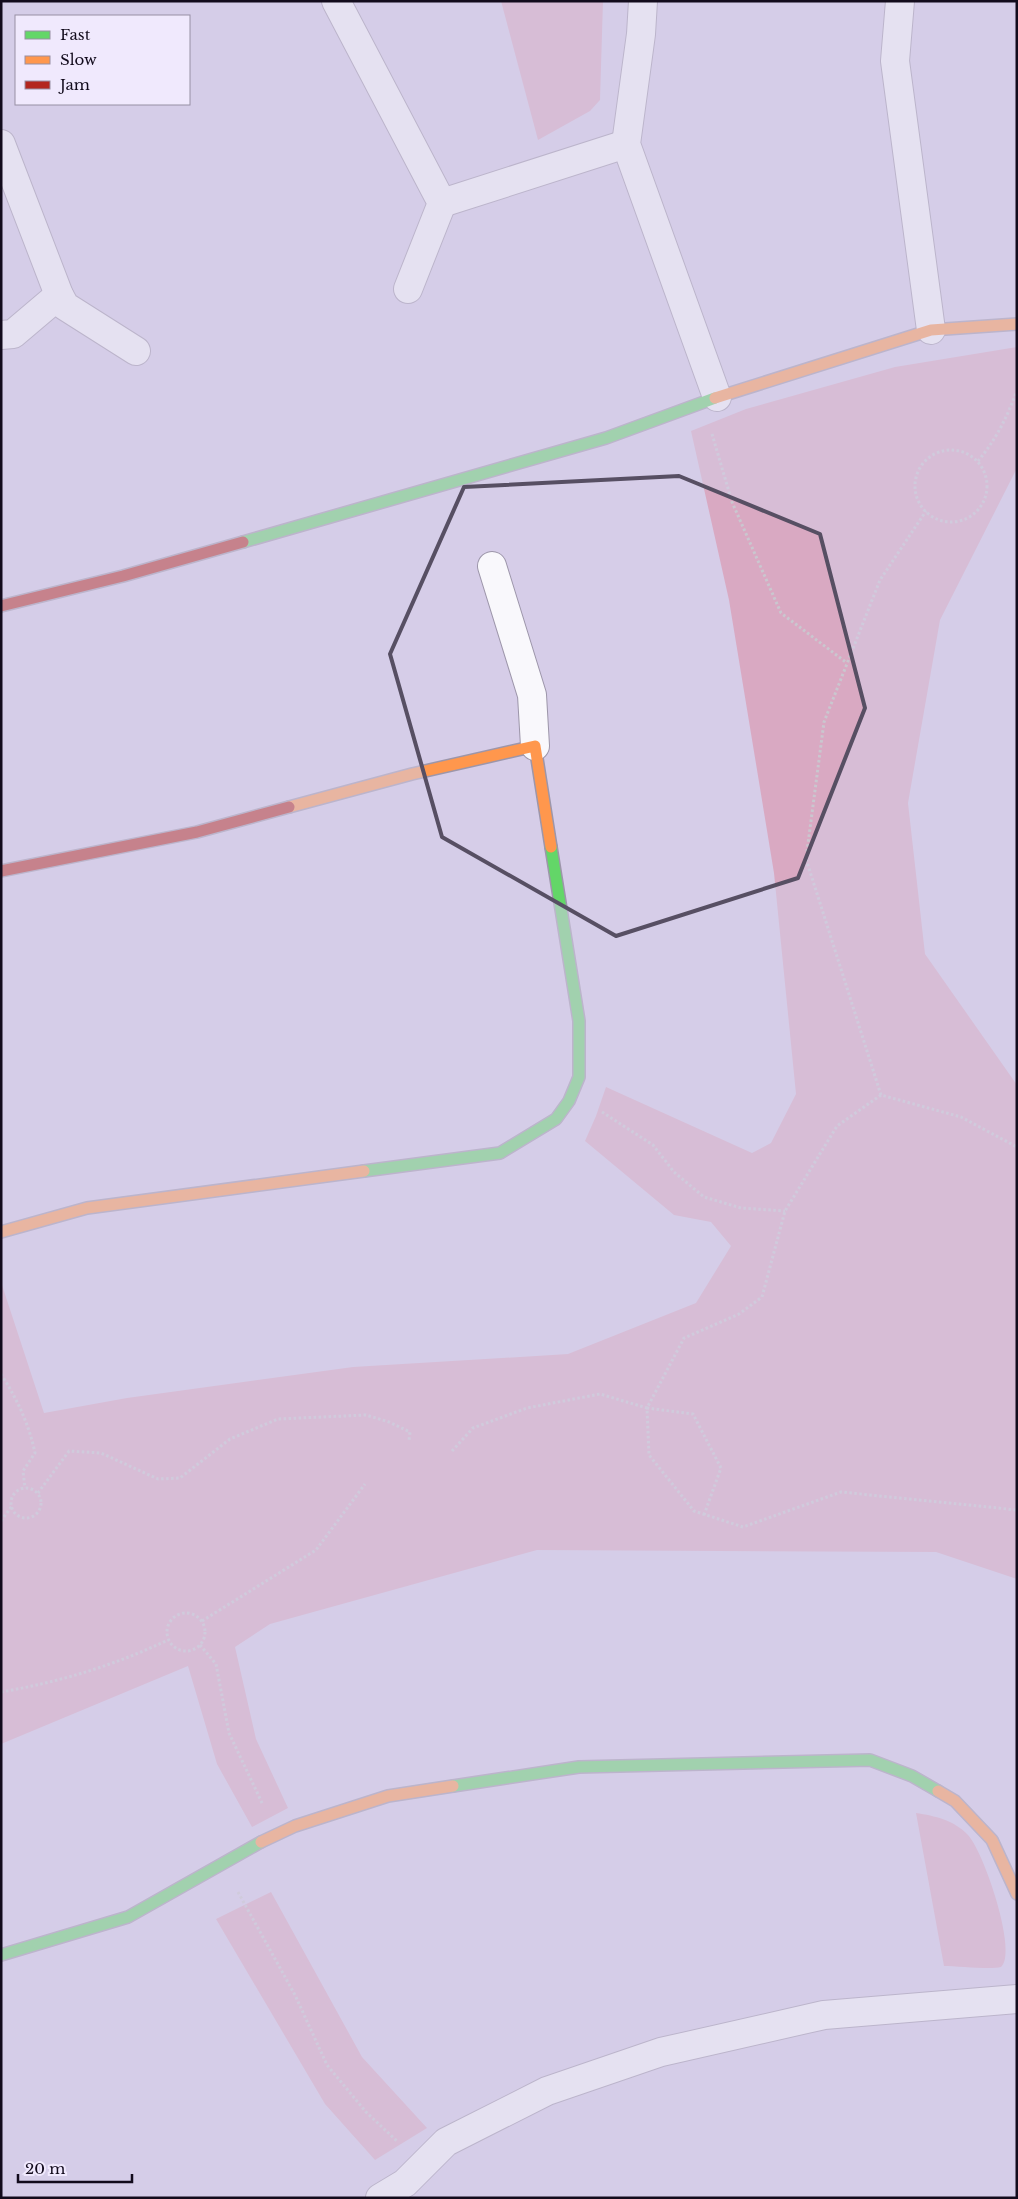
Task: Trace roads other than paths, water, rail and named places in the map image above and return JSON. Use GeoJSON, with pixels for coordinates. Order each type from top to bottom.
{"type":"FeatureCollection","features":[{"type":"Feature","properties":{"kind":"street"},"geometry":{"type":"LineString","coordinates":[[336,1],[442,203],[408,289]]}},
{"type":"Feature","properties":{"kind":"street"},"geometry":{"type":"LineString","coordinates":[[643,1],[641,34],[626,144],[709,400]]}},
{"type":"Feature","properties":{"kind":"street"},"geometry":{"type":"LineString","coordinates":[[900,1],[895,61],[932,330]]}},
{"type":"Feature","properties":{"kind":"street"},"geometry":{"type":"LineString","coordinates":[[1,144],[10,195],[66,306],[136,351]]}},
{"type":"Feature","properties":{"kind":"street"},"geometry":{"type":"LineString","coordinates":[[442,203],[626,144]]}},
{"type":"Feature","properties":{"kind":"street"},"geometry":{"type":"LineString","coordinates":[[1,334],[12,334],[59,295]]}},
{"type":"Feature","properties":{"kind":"street"},"geometry":{"type":"LineString","coordinates":[[1,606],[123,576],[597,440],[709,400],[932,330],[1017,324]]}},
{"type":"Feature","properties":{"kind":"street"},"geometry":{"type":"LineString","coordinates":[[1,1232],[87,1208],[500,1153],[556,1119],[573,1094],[579,1078],[580,1020],[535,746],[532,695],[492,566]]}},
{"type":"Feature","properties":{"kind":"street"},"geometry":{"type":"LineString","coordinates":[[1,871],[196,832],[412,774],[535,746]]}},
{"type":"Feature","properties":{"kind":"street"},"geometry":{"type":"LineString","coordinates":[[1,1955],[128,1917],[277,1834],[295,1826],[388,1796],[579,1767],[870,1760],[912,1776],[955,1802],[992,1840],[1017,1894]]}},
{"type":"Feature","properties":{"kind":"street"},"geometry":{"type":"LineString","coordinates":[[380,2198],[404,2183],[446,2142],[546,2091],[661,2052],[824,2015],[1017,1999]]}}]}
